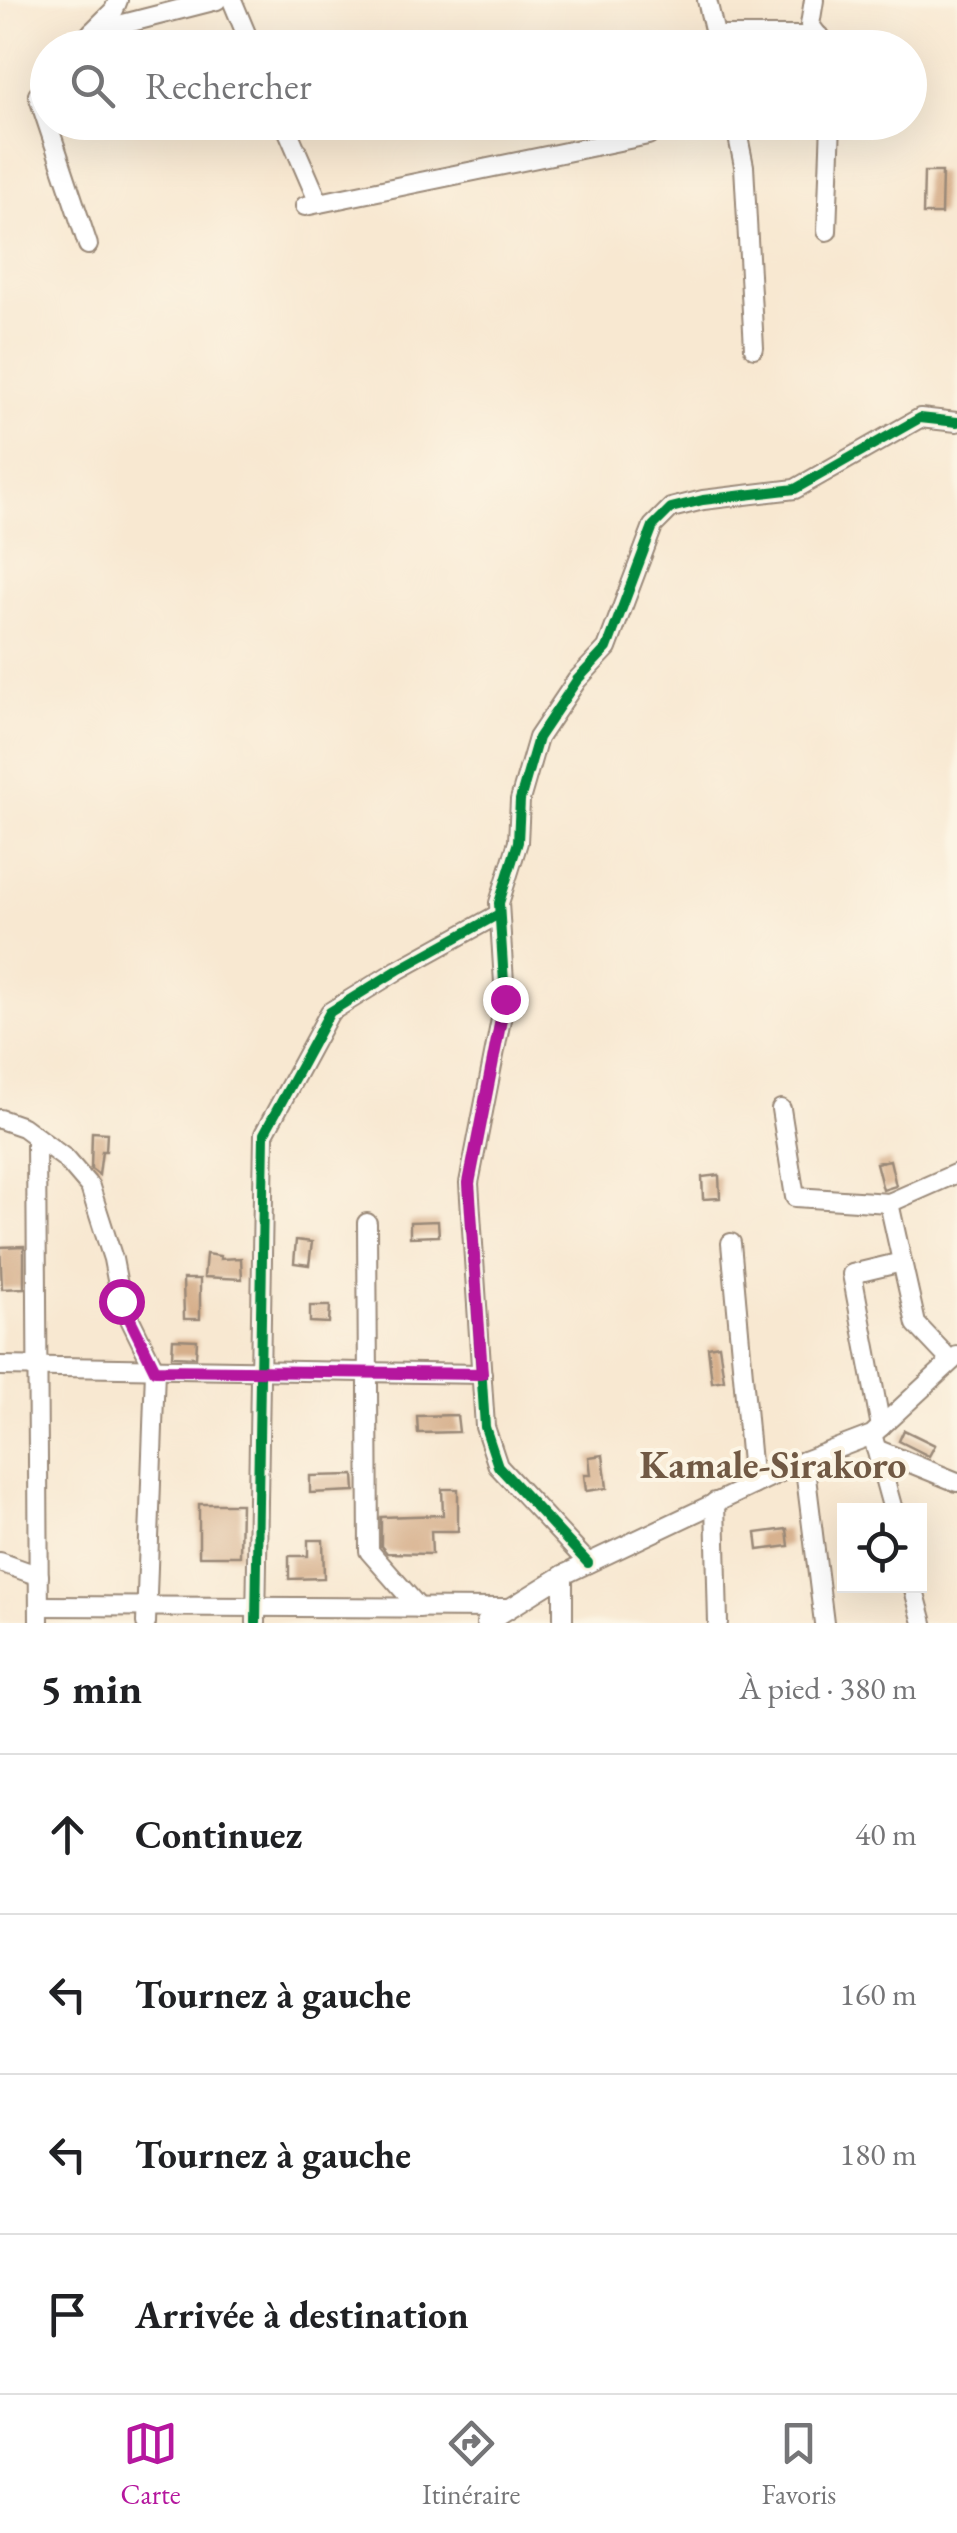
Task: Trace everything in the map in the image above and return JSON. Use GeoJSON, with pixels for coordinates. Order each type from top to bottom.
{"type":"FeatureCollection","features":[{"type":"Feature","properties":{"kind":"street"},"geometry":{"type":"LineString","coordinates":[[94,30],[114,10],[118,0]]}},
{"type":"Feature","properties":{"kind":"street"},"geometry":{"type":"LineString","coordinates":[[100,30],[217,0]]}},
{"type":"Feature","properties":{"kind":"street"},"geometry":{"type":"LineString","coordinates":[[232,0],[244,30]]}},
{"type":"Feature","properties":{"kind":"street"},"geometry":{"type":"LineString","coordinates":[[708,0],[714,30]]}},
{"type":"Feature","properties":{"kind":"street"},"geometry":{"type":"LineString","coordinates":[[814,0],[810,25],[814,30]]}},
{"type":"Feature","properties":{"kind":"street"},"geometry":{"type":"LineString","coordinates":[[53,140],[88,245]]}},
{"type":"Feature","properties":{"kind":"street"},"geometry":{"type":"LineString","coordinates":[[290,140],[312,205],[624,140]]}},
{"type":"Feature","properties":{"kind":"street"},"geometry":{"type":"LineString","coordinates":[[738,140],[744,166],[754,348]]}},
{"type":"Feature","properties":{"kind":"street"},"geometry":{"type":"LineString","coordinates":[[827,231],[830,140]]}},
{"type":"Feature","properties":{"kind":"street"},"geometry":{"type":"LineString","coordinates":[[588,1563],[498,1466],[485,1427],[469,1183],[505,999],[499,904],[518,842],[520,800],[538,738],[577,680],[607,648],[652,526],[671,508],[703,500],[796,489],[920,418],[957,422]]}},
{"type":"Feature","properties":{"kind":"street"},"geometry":{"type":"LineString","coordinates":[[256,1615],[264,1134],[330,1012],[500,914]]}},
{"type":"Feature","properties":{"kind":"street"},"geometry":{"type":"LineString","coordinates":[[781,1109],[795,1197],[889,1203],[957,1173]]}},
{"type":"Feature","properties":{"kind":"street"},"geometry":{"type":"LineString","coordinates":[[0,1119],[22,1127],[66,1159],[90,1188],[113,1259],[121,1301],[155,1370],[147,1615]]}},
{"type":"Feature","properties":{"kind":"street"},"geometry":{"type":"LineString","coordinates":[[36,1137],[39,1614],[256,1615],[510,1608]]}},
{"type":"Feature","properties":{"kind":"street"},"geometry":{"type":"LineString","coordinates":[[486,1623],[564,1575],[753,1484],[804,1461],[876,1437],[954,1359],[916,1324],[889,1203]]}},
{"type":"Feature","properties":{"kind":"street"},"geometry":{"type":"LineString","coordinates":[[367,1223],[369,1552],[418,1608]]}},
{"type":"Feature","properties":{"kind":"street"},"geometry":{"type":"LineString","coordinates":[[731,1243],[753,1484]]}},
{"type":"Feature","properties":{"kind":"street"},"geometry":{"type":"LineString","coordinates":[[891,1503],[876,1437],[852,1274],[902,1262]]}},
{"type":"Feature","properties":{"kind":"street"},"geometry":{"type":"LineString","coordinates":[[0,1366],[482,1374]]}},
{"type":"Feature","properties":{"kind":"street"},"geometry":{"type":"LineString","coordinates":[[876,1437],[957,1482]]}},
{"type":"Feature","properties":{"kind":"street"},"geometry":{"type":"LineString","coordinates":[[804,1461],[824,1623]]}},
{"type":"Feature","properties":{"kind":"street"},"geometry":{"type":"LineString","coordinates":[[716,1502],[718,1623]]}},
{"type":"Feature","properties":{"kind":"street"},"geometry":{"type":"LineString","coordinates":[[0,1562],[38,1576]]}},
{"type":"Feature","properties":{"kind":"street"},"geometry":{"type":"LineString","coordinates":[[563,1623],[564,1575]]}},
{"type":"Feature","properties":{"kind":"street"},"geometry":{"type":"LineString","coordinates":[[915,1593],[924,1623]]}},
{"type":"Feature","properties":{"kind":"building"},"geometry":{"type":"Polygon","coordinates":[[[924,172],[942,172],[941,214],[923,214],[924,172]]]}},
{"type":"Feature","properties":{"kind":"building"},"geometry":{"type":"Polygon","coordinates":[[[92,1132],[107,1133],[99,1175],[91,1169],[92,1132]]]}},
{"type":"Feature","properties":{"kind":"building"},"geometry":{"type":"Polygon","coordinates":[[[890,1160],[896,1186],[883,1190],[876,1163],[890,1160]]]}},
{"type":"Feature","properties":{"kind":"building"},"geometry":{"type":"Polygon","coordinates":[[[719,1175],[720,1198],[703,1199],[702,1177],[719,1175]]]}},
{"type":"Feature","properties":{"kind":"building"},"geometry":{"type":"Polygon","coordinates":[[[438,1221],[439,1236],[410,1237],[410,1222],[438,1221]]]}},
{"type":"Feature","properties":{"kind":"building"},"geometry":{"type":"Polygon","coordinates":[[[296,1240],[312,1242],[309,1265],[294,1263],[296,1240]]]}},
{"type":"Feature","properties":{"kind":"building"},"geometry":{"type":"Polygon","coordinates":[[[24,1246],[24,1288],[2,1289],[0,1247],[24,1246]]]}},
{"type":"Feature","properties":{"kind":"building"},"geometry":{"type":"Polygon","coordinates":[[[206,1254],[220,1259],[241,1258],[242,1279],[204,1277],[206,1254]]]}},
{"type":"Feature","properties":{"kind":"building"},"geometry":{"type":"Polygon","coordinates":[[[183,1279],[200,1279],[200,1319],[184,1319],[183,1279]]]}},
{"type":"Feature","properties":{"kind":"building"},"geometry":{"type":"Polygon","coordinates":[[[310,1306],[330,1306],[329,1323],[310,1322],[310,1306]]]}},
{"type":"Feature","properties":{"kind":"building"},"geometry":{"type":"Polygon","coordinates":[[[173,1339],[197,1340],[196,1357],[172,1356],[173,1339]]]}},
{"type":"Feature","properties":{"kind":"building"},"geometry":{"type":"Polygon","coordinates":[[[719,1345],[724,1380],[712,1382],[708,1347],[719,1345]]]}},
{"type":"Feature","properties":{"kind":"building"},"geometry":{"type":"Polygon","coordinates":[[[457,1415],[459,1432],[418,1433],[417,1416],[457,1415]]]}},
{"type":"Feature","properties":{"kind":"building"},"geometry":{"type":"Polygon","coordinates":[[[904,1430],[935,1445],[929,1456],[899,1441],[904,1430]]]}},
{"type":"Feature","properties":{"kind":"building"},"geometry":{"type":"Polygon","coordinates":[[[603,1455],[607,1488],[586,1491],[584,1475],[591,1475],[589,1457],[603,1455]]]}},
{"type":"Feature","properties":{"kind":"building"},"geometry":{"type":"Polygon","coordinates":[[[354,1475],[355,1491],[310,1493],[310,1476],[354,1475]]]}},
{"type":"Feature","properties":{"kind":"building"},"geometry":{"type":"Polygon","coordinates":[[[442,1489],[458,1489],[458,1531],[431,1531],[432,1554],[387,1553],[381,1546],[381,1517],[443,1515],[442,1489]]]}},
{"type":"Feature","properties":{"kind":"building"},"geometry":{"type":"Polygon","coordinates":[[[199,1504],[241,1504],[240,1556],[199,1556],[199,1504]]]}},
{"type":"Feature","properties":{"kind":"building"},"geometry":{"type":"Polygon","coordinates":[[[787,1529],[789,1546],[758,1550],[756,1533],[787,1529]]]}},
{"type":"Feature","properties":{"kind":"building"},"geometry":{"type":"Polygon","coordinates":[[[308,1540],[323,1540],[324,1578],[289,1579],[289,1556],[308,1556],[308,1540]]]}},
{"type":"Feature","properties":{"kind":"cycle path"},"geometry":{"type":"LineString","coordinates":[[588,1563],[498,1466],[485,1427],[469,1183],[505,999],[499,903],[518,842],[520,800],[538,738],[577,680],[607,648],[653,526],[671,508],[703,500],[795,489],[920,418],[957,422]]}},
{"type":"Feature","properties":{"kind":"cycle path"},"geometry":{"type":"LineString","coordinates":[[256,1623],[264,1134],[330,1012],[499,914]]}},
{"type":"Feature","properties":{"kind":"district","name":"Kamale-Sirakoro"},"geometry":{"type":"Point","coordinates":[773,1464]}},
{"type":"Feature","properties":{"kind":"route"},"geometry":{"type":"LineString","coordinates":[[121,1301],[155,1370],[482,1374],[469,1183],[505,999]]}}]}
